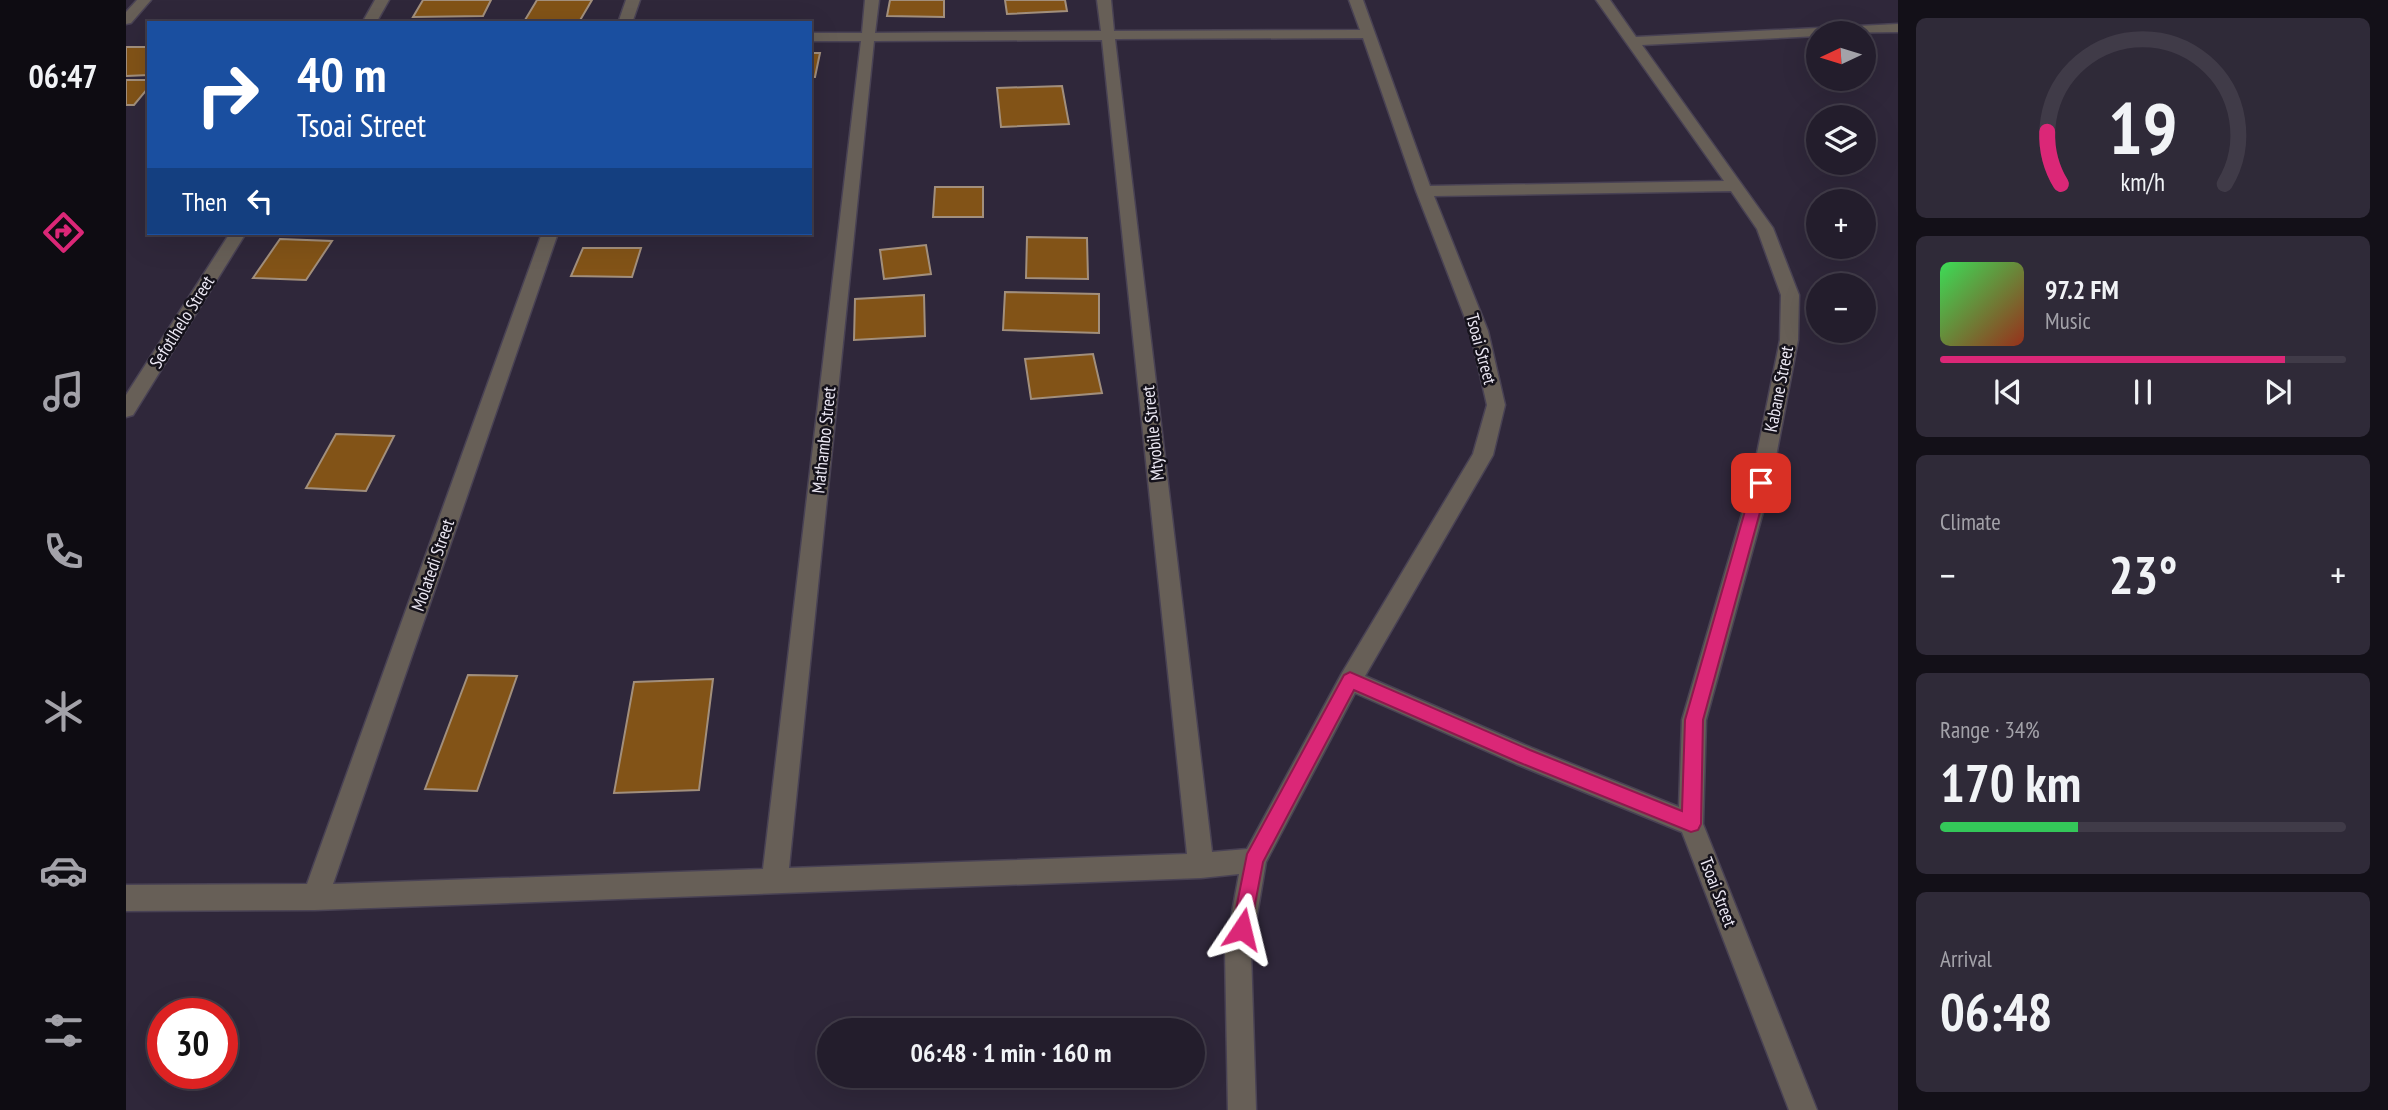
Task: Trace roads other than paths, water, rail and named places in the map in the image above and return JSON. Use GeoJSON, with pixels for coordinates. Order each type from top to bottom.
{"type":"FeatureCollection","features":[{"type":"Feature","properties":{"kind":"street"},"geometry":{"type":"LineString","coordinates":[[126,20],[144,0]]}},
{"type":"Feature","properties":{"kind":"street"},"geometry":{"type":"LineString","coordinates":[[370,21],[382,0]]}},
{"type":"Feature","properties":{"kind":"street"},"geometry":{"type":"LineString","coordinates":[[626,21],[633,0]]}},
{"type":"Feature","properties":{"kind":"street","name":"Mathambo Street"},"geometry":{"type":"LineString","coordinates":[[775,879],[872,0]]}},
{"type":"Feature","properties":{"kind":"street","name":"Mtyobile Street"},"geometry":{"type":"LineString","coordinates":[[1104,0],[1201,866]]}},
{"type":"Feature","properties":{"kind":"street","name":"Tsoai Street"},"geometry":{"type":"LineString","coordinates":[[1242,1110],[1238,951],[1254,860],[1350,680],[1483,454],[1496,405],[1479,331],[1424,191],[1356,0]]}},
{"type":"Feature","properties":{"kind":"street","name":"Kabane Street"},"geometry":{"type":"LineString","coordinates":[[1603,0],[1732,186],[1765,228],[1790,295],[1789,340],[1761,483],[1694,720],[1691,824]]}},
{"type":"Feature","properties":{"kind":"street"},"geometry":{"type":"LineString","coordinates":[[1632,41],[1898,28]]}},
{"type":"Feature","properties":{"kind":"street"},"geometry":{"type":"LineString","coordinates":[[812,37],[1368,34]]}},
{"type":"Feature","properties":{"kind":"street"},"geometry":{"type":"LineString","coordinates":[[1424,191],[1732,186]]}},
{"type":"Feature","properties":{"kind":"street","name":"Sefotlhelo Street"},"geometry":{"type":"LineString","coordinates":[[126,410],[237,235]]}},
{"type":"Feature","properties":{"kind":"street","name":"Molatedi Street"},"geometry":{"type":"LineString","coordinates":[[315,897],[549,235]]}},
{"type":"Feature","properties":{"kind":"street"},"geometry":{"type":"LineString","coordinates":[[1350,680],[1524,756],[1691,824]]}},
{"type":"Feature","properties":{"kind":"street","name":"Tsoai Street"},"geometry":{"type":"LineString","coordinates":[[1691,824],[1803,1110]]}},
{"type":"Feature","properties":{"kind":"street"},"geometry":{"type":"LineString","coordinates":[[126,898],[315,897],[1201,866],[1254,860]]}}]}
